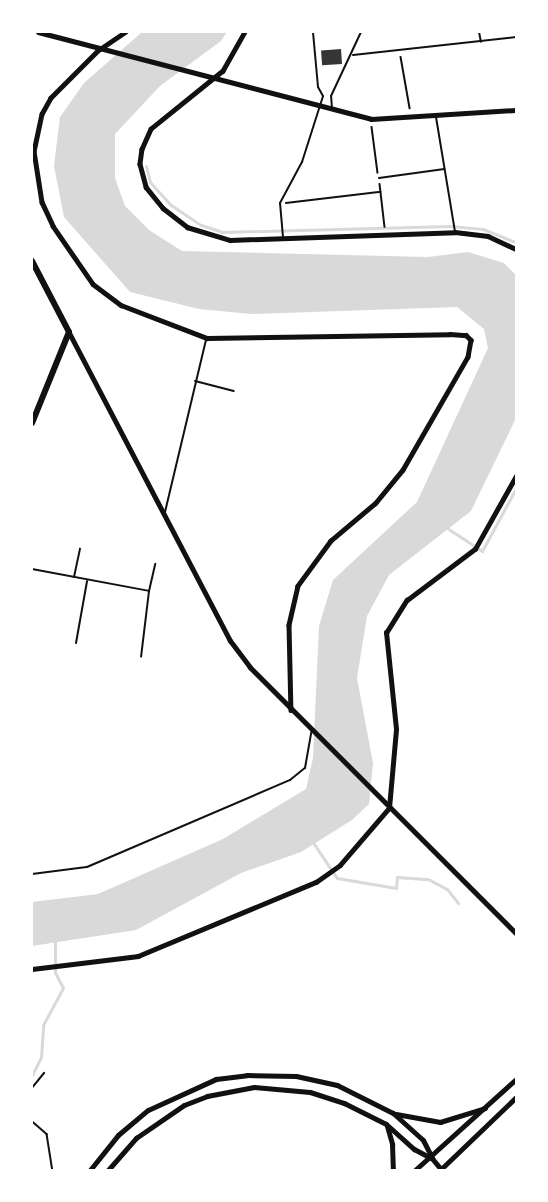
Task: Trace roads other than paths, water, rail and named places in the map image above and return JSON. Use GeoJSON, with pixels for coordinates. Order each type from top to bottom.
{"type":"FeatureCollection","features":[{"type":"Feature","properties":{"kind":"main road"},"geometry":{"type":"LineString","coordinates":[[32,261],[69,332],[32,423]]}},
{"type":"Feature","properties":{"kind":"street"},"geometry":{"type":"LineString","coordinates":[[39,32],[99,50],[371,119],[412,119],[516,110]]}},
{"type":"Feature","properties":{"kind":"street"},"geometry":{"type":"LineString","coordinates":[[126,32],[99,50],[51,98],[42,114],[34,151],[42,202],[71,257],[93,284],[122,305],[207,338],[450,334],[466,335],[471,340],[468,357],[403,470],[376,503],[331,541],[298,586],[289,624],[291,710]]}},
{"type":"Feature","properties":{"kind":"street"},"geometry":{"type":"LineString","coordinates":[[245,32],[223,71],[151,129],[140,164],[146,187],[163,208],[187,227],[230,240],[455,232],[488,236],[516,249]]}},
{"type":"Feature","properties":{"kind":"street"},"geometry":{"type":"LineString","coordinates":[[69,332],[230,640],[271,692],[516,933]]}},
{"type":"Feature","properties":{"kind":"street"},"geometry":{"type":"LineString","coordinates":[[32,969],[138,956],[316,882],[340,866],[389,807],[396,729],[386,633],[408,600],[475,549],[516,476]]}},
{"type":"Feature","properties":{"kind":"street"},"geometry":{"type":"LineString","coordinates":[[90,1170],[118,1135],[148,1110],[216,1079],[247,1075],[296,1076],[337,1086],[393,1113],[415,1120],[440,1122],[487,1108]]}},
{"type":"Feature","properties":{"kind":"street"},"geometry":{"type":"LineString","coordinates":[[415,1170],[432,1158],[516,1080]]}},
{"type":"Feature","properties":{"kind":"street"},"geometry":{"type":"LineString","coordinates":[[108,1170],[136,1138],[169,1114],[207,1096],[240,1088],[310,1092],[344,1103],[386,1124],[414,1149],[432,1158]]}},
{"type":"Feature","properties":{"kind":"street"},"geometry":{"type":"LineString","coordinates":[[393,1113],[423,1140],[432,1158],[442,1170],[516,1097]]}},
{"type":"Feature","properties":{"kind":"street"},"geometry":{"type":"LineString","coordinates":[[386,1124],[393,1144],[393,1170]]}},
{"type":"Feature","properties":{"kind":"lane"},"geometry":{"type":"LineString","coordinates":[[283,238],[280,203],[302,162],[323,96],[318,87],[313,32]]}},
{"type":"Feature","properties":{"kind":"lane"},"geometry":{"type":"LineString","coordinates":[[332,110],[331,96],[361,32]]}},
{"type":"Feature","properties":{"kind":"lane"},"geometry":{"type":"LineString","coordinates":[[479,32],[481,42]]}},
{"type":"Feature","properties":{"kind":"lane"},"geometry":{"type":"LineString","coordinates":[[352,55],[516,37]]}},
{"type":"Feature","properties":{"kind":"lane"},"geometry":{"type":"LineString","coordinates":[[323,96],[331,96]]}},
{"type":"Feature","properties":{"kind":"lane"},"geometry":{"type":"LineString","coordinates":[[436,117],[455,232]]}},
{"type":"Feature","properties":{"kind":"lane"},"geometry":{"type":"LineString","coordinates":[[379,178],[444,169]]}},
{"type":"Feature","properties":{"kind":"lane"},"geometry":{"type":"LineString","coordinates":[[165,515],[207,338]]}},
{"type":"Feature","properties":{"kind":"lane"},"geometry":{"type":"LineString","coordinates":[[195,381],[234,391]]}},
{"type":"Feature","properties":{"kind":"lane"},"geometry":{"type":"LineString","coordinates":[[74,577],[80,549]]}},
{"type":"Feature","properties":{"kind":"lane"},"geometry":{"type":"LineString","coordinates":[[141,657],[154,564]]}},
{"type":"Feature","properties":{"kind":"lane"},"geometry":{"type":"LineString","coordinates":[[32,569],[149,591]]}},
{"type":"Feature","properties":{"kind":"lane"},"geometry":{"type":"LineString","coordinates":[[76,643],[87,580]]}},
{"type":"Feature","properties":{"kind":"lane"},"geometry":{"type":"LineString","coordinates":[[32,874],[87,867],[290,780],[305,768],[312,730]]}},
{"type":"Feature","properties":{"kind":"waterway"},"geometry":{"type":"LineString","coordinates":[[146,166],[150,182],[171,205],[201,225],[222,232],[450,226],[483,229],[516,242]]}},
{"type":"Feature","properties":{"kind":"waterway"},"geometry":{"type":"LineString","coordinates":[[447,528],[482,551],[516,488]]}},
{"type":"Feature","properties":{"kind":"waterway"},"geometry":{"type":"LineString","coordinates":[[312,841],[337,878],[396,888],[397,877],[428,879],[447,889],[458,903]]}},
{"type":"Feature","properties":{"kind":"waterway"},"geometry":{"type":"LineString","coordinates":[[32,1075],[41,1057],[43,1025],[63,988],[55,972],[55,940]]}}]}
